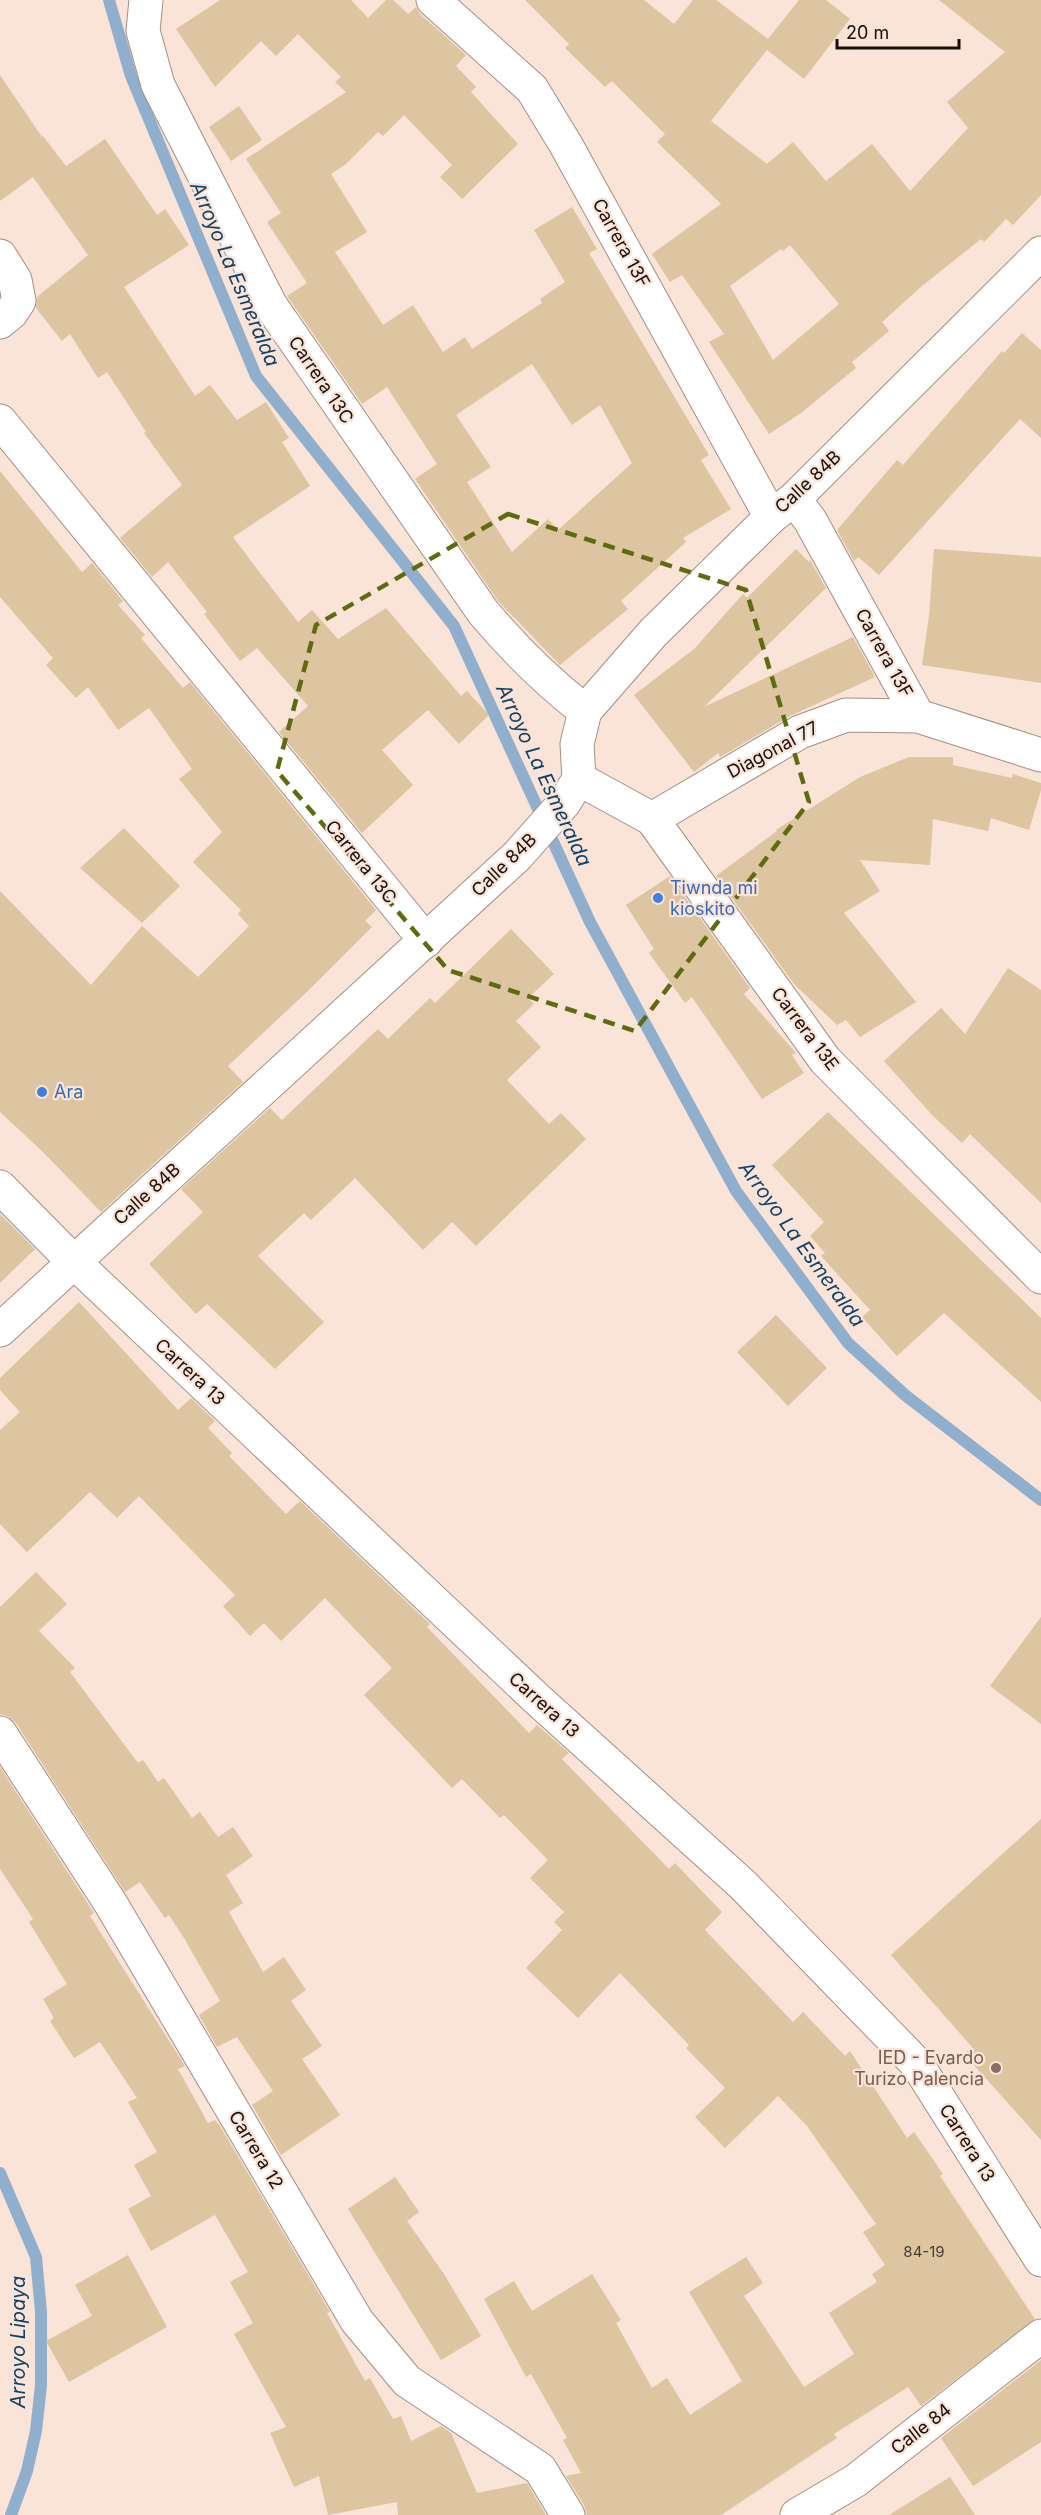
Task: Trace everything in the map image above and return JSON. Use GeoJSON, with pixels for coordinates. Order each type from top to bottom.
{"type":"FeatureCollection","features":[{"type":"Feature","properties":{"kind":"street","name":"Carrera 13C"},"geometry":{"type":"LineString","coordinates":[[146,0],[143,31],[158,85],[271,306],[483,612],[518,653],[550,684],[585,711]]}},
{"type":"Feature","properties":{"kind":"street","name":"Carrera 13F"},"geometry":{"type":"LineString","coordinates":[[432,0],[532,89],[567,144],[782,508],[815,530],[918,716]]}},
{"type":"Feature","properties":{"kind":"street","name":"Calle 84B"},"geometry":{"type":"LineString","coordinates":[[0,1330],[517,856],[572,791],[577,744],[585,711],[653,633],[1041,253]]}},
{"type":"Feature","properties":{"kind":"street"},"geometry":{"type":"LineString","coordinates":[[0,256],[15,280],[19,301],[11,314],[0,322]]}},
{"type":"Feature","properties":{"kind":"street","name":"Carrera 13C"},"geometry":{"type":"LineString","coordinates":[[0,421],[426,940]]}},
{"type":"Feature","properties":{"kind":"street","name":"Diagonal 77"},"geometry":{"type":"LineString","coordinates":[[652,819],[800,732],[846,715],[918,716],[1041,755]]}},
{"type":"Feature","properties":{"kind":"street","name":"Carrera 13E"},"geometry":{"type":"LineString","coordinates":[[572,791],[652,819],[825,1060],[1041,1277]]}},
{"type":"Feature","properties":{"kind":"street","name":"Carrera 13"},"geometry":{"type":"LineString","coordinates":[[0,1187],[73,1261],[537,1699],[743,1884],[917,2064],[1041,2260]]}},
{"type":"Feature","properties":{"kind":"street","name":"Carrera 12"},"geometry":{"type":"LineString","coordinates":[[0,1733],[111,1905],[357,2320],[407,2381],[540,2469],[567,2515]]}},
{"type":"Feature","properties":{"kind":"street","name":"Calle 84"},"geometry":{"type":"LineString","coordinates":[[797,2515],[855,2481],[1041,2336]]}},
{"type":"Feature","properties":{"kind":"highlighted area"},"geometry":{"type":"Polygon","coordinates":[[[508,514],[746,590],[809,802],[635,1031],[448,970],[277,771],[316,625],[508,514]]]}},
{"type":"Feature","properties":{"kind":"building"},"geometry":{"type":"Polygon","coordinates":[[[220,0],[351,0],[368,18],[386,0],[393,0],[408,14],[416,7],[420,14],[466,55],[456,66],[476,87],[471,92],[518,144],[462,199],[440,177],[452,165],[404,115],[383,136],[378,132],[346,164],[331,174],[367,232],[335,252],[383,325],[413,305],[443,352],[465,337],[472,349],[542,303],[540,299],[565,282],[534,230],[572,207],[597,249],[589,253],[709,455],[701,460],[731,509],[683,538],[686,542],[621,601],[628,609],[560,665],[498,601],[415,479],[437,464],[387,387],[362,404],[287,296],[307,283],[267,222],[281,213],[246,159],[346,92],[335,82],[341,77],[298,34],[276,56],[261,41],[215,87],[176,29],[220,0]],[[532,364],[456,415],[491,467],[467,482],[512,552],[548,519],[558,530],[632,463],[600,405],[572,425],[532,364]]]}},
{"type":"Feature","properties":{"kind":"building"},"geometry":{"type":"Polygon","coordinates":[[[525,0],[644,0],[674,24],[693,0],[716,0],[768,39],[799,0],[826,0],[850,19],[804,79],[767,50],[711,121],[767,164],[793,142],[826,181],[872,144],[910,191],[968,128],[947,102],[1005,52],[939,0],[1041,0],[1041,195],[1013,225],[1006,219],[984,242],[981,239],[922,286],[882,322],[889,331],[852,362],[856,368],[801,413],[769,434],[709,342],[724,334],[682,275],[670,282],[652,254],[721,204],[657,142],[665,134],[612,81],[605,87],[565,48],[569,44],[525,0]],[[790,245],[730,286],[773,360],[839,304],[790,245]]]}},
{"type":"Feature","properties":{"kind":"building"},"geometry":{"type":"Polygon","coordinates":[[[0,75],[42,137],[66,166],[105,139],[157,215],[165,209],[189,245],[124,287],[195,396],[210,385],[237,420],[266,402],[289,438],[282,442],[310,486],[233,537],[257,569],[298,622],[312,610],[338,639],[386,608],[461,696],[467,691],[489,715],[459,744],[428,710],[382,750],[413,785],[362,833],[279,732],[308,706],[257,648],[240,661],[204,614],[207,612],[168,562],[152,577],[120,538],[182,485],[144,433],[146,432],[107,372],[98,378],[70,334],[62,341],[36,308],[37,297],[88,255],[33,177],[0,201],[0,75]]]}},
{"type":"Feature","properties":{"kind":"building"},"geometry":{"type":"Polygon","coordinates":[[[239,106],[262,140],[231,161],[209,127],[239,106]]]}},
{"type":"Feature","properties":{"kind":"building"},"geometry":{"type":"Polygon","coordinates":[[[1022,333],[1041,350],[1041,438],[1020,419],[879,575],[858,557],[854,561],[837,530],[897,460],[903,465],[1002,351],[1004,353],[1022,333]]]}},
{"type":"Feature","properties":{"kind":"building"},"geometry":{"type":"Polygon","coordinates":[[[0,471],[82,572],[92,563],[123,601],[118,605],[145,635],[141,638],[183,688],[190,682],[376,910],[365,921],[372,927],[228,1066],[243,1082],[101,1212],[44,1153],[0,1112],[0,891],[91,985],[142,926],[198,977],[249,926],[238,914],[241,910],[193,862],[222,832],[179,779],[192,769],[149,708],[118,730],[88,687],[76,698],[46,665],[53,658],[0,597],[0,471]]]}},
{"type":"Feature","properties":{"kind":"building"},"geometry":{"type":"Polygon","coordinates":[[[796,549],[809,562],[810,560],[826,588],[704,707],[853,637],[875,677],[790,716],[720,757],[718,753],[694,772],[634,695],[694,649],[743,594],[747,598],[796,549]]]}},
{"type":"Feature","properties":{"kind":"building"},"geometry":{"type":"Polygon","coordinates":[[[934,549],[1041,557],[1041,683],[922,665],[929,616],[934,549]]]}},
{"type":"Feature","properties":{"kind":"building"},"geometry":{"type":"Polygon","coordinates":[[[909,757],[953,757],[953,765],[1012,778],[1013,774],[1041,783],[1041,790],[1029,830],[991,818],[988,831],[933,819],[930,865],[860,860],[880,891],[844,913],[916,1002],[860,1037],[846,1020],[837,1025],[794,984],[716,876],[776,830],[860,777],[909,757]]]}},
{"type":"Feature","properties":{"kind":"building"},"geometry":{"type":"Polygon","coordinates":[[[124,828],[180,886],[142,923],[80,868],[124,828]]]}},
{"type":"Feature","properties":{"kind":"building"},"geometry":{"type":"Polygon","coordinates":[[[670,876],[750,988],[744,994],[796,1053],[792,1055],[804,1073],[762,1099],[692,997],[685,1003],[649,953],[654,949],[626,905],[670,876]]]}},
{"type":"Feature","properties":{"kind":"building"},"geometry":{"type":"Polygon","coordinates":[[[511,929],[554,974],[528,998],[534,1004],[516,1021],[541,1047],[507,1080],[549,1124],[561,1113],[586,1139],[476,1246],[452,1222],[423,1250],[355,1178],[311,1220],[304,1213],[258,1256],[324,1322],[275,1369],[207,1304],[196,1314],[149,1264],[203,1212],[181,1189],[270,1108],[282,1120],[378,1029],[388,1039],[430,998],[435,1003],[511,929]]]}},
{"type":"Feature","properties":{"kind":"building"},"geometry":{"type":"Polygon","coordinates":[[[1008,968],[1041,990],[1041,1203],[970,1134],[962,1143],[933,1116],[884,1061],[941,1008],[965,1034],[1008,968]]]}},
{"type":"Feature","properties":{"kind":"building"},"geometry":{"type":"Polygon","coordinates":[[[828,1112],[1041,1318],[1041,1402],[944,1313],[897,1356],[862,1317],[870,1310],[821,1256],[825,1253],[810,1236],[824,1222],[772,1165],[828,1112]]]}},
{"type":"Feature","properties":{"kind":"building"},"geometry":{"type":"Polygon","coordinates":[[[0,1214],[35,1249],[0,1283],[0,1214]]]}},
{"type":"Feature","properties":{"kind":"building"},"geometry":{"type":"Polygon","coordinates":[[[79,1302],[178,1410],[191,1398],[215,1421],[208,1428],[232,1453],[229,1456],[286,1514],[300,1501],[430,1624],[427,1627],[529,1733],[537,1725],[569,1753],[562,1759],[669,1869],[675,1863],[722,1912],[705,1930],[793,2022],[803,2012],[845,2056],[850,2051],[907,2138],[914,2132],[943,2174],[940,2176],[1035,2319],[921,2406],[908,2387],[834,2434],[837,2438],[721,2515],[587,2515],[584,2505],[566,2476],[581,2473],[563,2440],[567,2438],[531,2374],[526,2377],[484,2299],[514,2281],[532,2311],[592,2274],[621,2320],[616,2323],[652,2388],[667,2378],[690,2415],[742,2381],[689,2292],[746,2257],[763,2283],[744,2296],[804,2387],[854,2354],[829,2313],[877,2282],[872,2274],[885,2265],[863,2232],[876,2224],[807,2126],[778,2096],[725,2148],[695,2117],[725,2088],[686,2048],[689,2045],[620,1973],[578,2018],[526,1968],[562,1930],[554,1922],[564,1912],[530,1878],[548,1860],[504,1815],[500,1818],[462,1779],[452,1788],[364,1695],[392,1668],[325,1598],[281,1641],[264,1623],[250,1636],[223,1606],[235,1595],[139,1496],[117,1518],[90,1492],[27,1552],[0,1524],[0,1430],[20,1412],[0,1390],[0,1378],[79,1302]]]}},
{"type":"Feature","properties":{"kind":"building"},"geometry":{"type":"Polygon","coordinates":[[[776,1315],[827,1368],[788,1406],[737,1352],[776,1315]]]}},
{"type":"Feature","properties":{"kind":"building"},"geometry":{"type":"Polygon","coordinates":[[[36,1572],[67,1604],[39,1631],[75,1668],[70,1672],[138,1763],[143,1760],[158,1782],[164,1778],[192,1818],[200,1812],[218,1837],[233,1827],[253,1856],[226,1875],[243,1903],[229,1912],[263,1972],[284,1957],[306,1990],[291,2001],[322,2046],[302,2059],[340,2115],[281,2155],[252,2105],[273,2091],[237,2037],[217,2047],[199,2015],[220,2001],[184,1938],[169,1915],[165,1918],[140,1882],[125,1892],[16,1723],[0,1714],[0,1607],[36,1572]]]}},
{"type":"Feature","properties":{"kind":"building"},"geometry":{"type":"Polygon","coordinates":[[[1041,1617],[1041,1724],[990,1686],[1041,1617]]]}},
{"type":"Feature","properties":{"kind":"building"},"geometry":{"type":"Polygon","coordinates":[[[0,1767],[94,1913],[90,1916],[185,2066],[178,2069],[208,2123],[215,2120],[220,2126],[330,2312],[327,2313],[365,2381],[370,2378],[393,2419],[401,2416],[411,2441],[441,2426],[451,2433],[477,2493],[527,2483],[546,2515],[398,2515],[397,2502],[328,2515],[319,2476],[294,2487],[270,2433],[286,2427],[234,2334],[253,2323],[230,2282],[248,2272],[215,2215],[151,2251],[128,2209],[151,2196],[134,2165],[157,2152],[128,2102],[137,2098],[100,2042],[74,2058],[50,2021],[54,2018],[43,1999],[67,1984],[29,1922],[33,1919],[0,1869],[0,1767]]]}},
{"type":"Feature","properties":{"kind":"building","name":"IED - Evardo Turizo Palencia"},"geometry":{"type":"Polygon","coordinates":[[[1041,1819],[1041,2140],[964,2054],[972,2047],[891,1955],[1041,1819]]]}},
{"type":"Feature","properties":{"kind":"building"},"geometry":{"type":"Polygon","coordinates":[[[395,2177],[419,2212],[407,2221],[444,2274],[481,2336],[441,2360],[348,2209],[395,2177]]]}},
{"type":"Feature","properties":{"kind":"building"},"geometry":{"type":"Polygon","coordinates":[[[128,2255],[167,2327],[69,2382],[46,2341],[92,2316],[75,2285],[128,2255]]]}},
{"type":"Feature","properties":{"kind":"building"},"geometry":{"type":"Polygon","coordinates":[[[1041,2360],[1041,2442],[973,2486],[941,2438],[1041,2360]]]}},
{"type":"Feature","properties":{"kind":"building"},"geometry":{"type":"Polygon","coordinates":[[[950,2477],[975,2515],[889,2515],[950,2477]]]}},
{"type":"Feature","properties":{"kind":"waterway","name":"Arroyo La Esmeralda"},"geometry":{"type":"LineString","coordinates":[[109,0],[131,76],[256,376],[454,626],[590,922],[736,1191],[848,1343],[905,1395],[1041,1500]]}},
{"type":"Feature","properties":{"kind":"waterway","name":"Arroyo Lipaya"},"geometry":{"type":"LineString","coordinates":[[0,2173],[36,2257],[41,2312],[41,2385],[36,2431],[27,2471],[11,2515]]}},
{"type":"Feature","properties":{"kind":"place","name":"Tiwnda mi kioskito"},"geometry":{"type":"Point","coordinates":[658,898]}},
{"type":"Feature","properties":{"kind":"place","name":"Ara"},"geometry":{"type":"Point","coordinates":[42,1092]}},
{"type":"Feature","properties":{"kind":"place","name":"IED - Evardo Turizo Palencia"},"geometry":{"type":"Point","coordinates":[996,2068]}}]}
